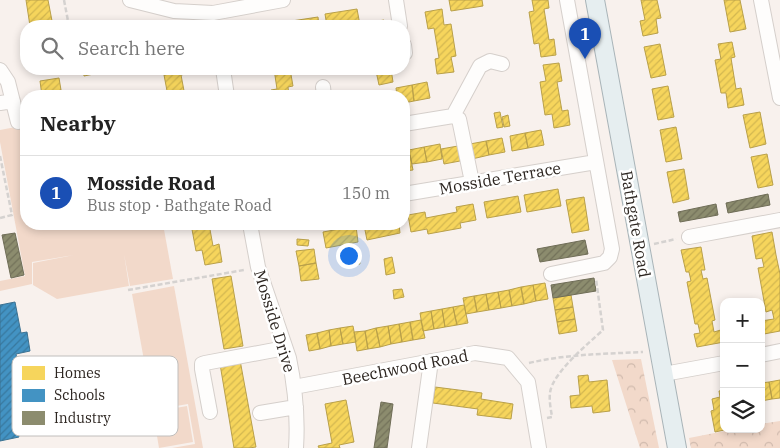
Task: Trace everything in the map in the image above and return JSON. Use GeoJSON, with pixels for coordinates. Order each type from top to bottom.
{"type":"FeatureCollection","features":[{"type":"Feature","properties":{"kind":"main road","name":"Bathgate Road"},"geometry":{"type":"LineString","coordinates":[[595,0],[677,448]]}},
{"type":"Feature","properties":{"kind":"street"},"geometry":{"type":"LineString","coordinates":[[130,0],[214,20],[283,0]]}},
{"type":"Feature","properties":{"kind":"street"},"geometry":{"type":"LineString","coordinates":[[396,0],[399,20]]}},
{"type":"Feature","properties":{"kind":"street"},"geometry":{"type":"LineString","coordinates":[[551,274],[599,264],[610,257],[612,249],[567,0]]}},
{"type":"Feature","properties":{"kind":"street"},"geometry":{"type":"LineString","coordinates":[[761,0],[777,66],[780,98]]}},
{"type":"Feature","properties":{"kind":"street"},"geometry":{"type":"LineString","coordinates":[[453,116],[480,66],[490,61],[502,64]]}},
{"type":"Feature","properties":{"kind":"street"},"geometry":{"type":"LineString","coordinates":[[0,70],[8,82],[6,102],[18,122]]}},
{"type":"Feature","properties":{"kind":"street"},"geometry":{"type":"LineString","coordinates":[[224,75],[227,90]]}},
{"type":"Feature","properties":{"kind":"street"},"geometry":{"type":"LineString","coordinates":[[410,123],[453,116],[459,118],[472,182]]}},
{"type":"Feature","properties":{"kind":"street","name":"Mosside Terrace"},"geometry":{"type":"LineString","coordinates":[[410,193],[596,162]]}},
{"type":"Feature","properties":{"kind":"street"},"geometry":{"type":"LineString","coordinates":[[689,237],[780,220]]}},
{"type":"Feature","properties":{"kind":"street","name":"Mosside Drive"},"geometry":{"type":"LineString","coordinates":[[251,230],[258,267],[289,358],[296,406],[296,448]]}},
{"type":"Feature","properties":{"kind":"street"},"geometry":{"type":"LineString","coordinates":[[210,412],[202,364],[285,348]]}},
{"type":"Feature","properties":{"kind":"street"},"geometry":{"type":"LineString","coordinates":[[765,354],[780,351]]}},
{"type":"Feature","properties":{"kind":"street","name":"Beechwood Road"},"geometry":{"type":"LineString","coordinates":[[294,387],[475,353],[508,358],[528,382],[540,448]]}},
{"type":"Feature","properties":{"kind":"street"},"geometry":{"type":"LineString","coordinates":[[420,448],[431,361]]}},
{"type":"Feature","properties":{"kind":"street"},"geometry":{"type":"LineString","coordinates":[[664,374],[720,363]]}},
{"type":"Feature","properties":{"kind":"street"},"geometry":{"type":"LineString","coordinates":[[260,413],[296,406]]}},
{"type":"Feature","properties":{"kind":"path"},"geometry":{"type":"LineString","coordinates":[[64,0],[68,20]]}},
{"type":"Feature","properties":{"kind":"path"},"geometry":{"type":"LineString","coordinates":[[0,156],[12,215],[0,218]]}},
{"type":"Feature","properties":{"kind":"path"},"geometry":{"type":"LineString","coordinates":[[640,246],[689,237]]}},
{"type":"Feature","properties":{"kind":"path"},"geometry":{"type":"LineString","coordinates":[[535,421],[552,417],[550,392],[556,378],[576,355],[603,330],[599,264]]}},
{"type":"Feature","properties":{"kind":"path"},"geometry":{"type":"LineString","coordinates":[[128,290],[258,267]]}},
{"type":"Feature","properties":{"kind":"path"},"geometry":{"type":"LineString","coordinates":[[516,368],[550,358],[660,351]]}},
{"type":"Feature","properties":{"kind":"green space"},"geometry":{"type":"Polygon","coordinates":[[[20,126],[20,230],[164,230],[173,279],[130,286],[124,254],[129,286],[57,299],[33,285],[33,263],[74,255],[32,262],[32,284],[0,291],[0,281],[25,276],[0,142],[0,130],[20,126]]]}},
{"type":"Feature","properties":{"kind":"green space"},"geometry":{"type":"Polygon","coordinates":[[[174,286],[203,448],[172,448],[195,444],[188,404],[178,406],[178,356],[143,356],[132,294],[174,286]]]}},
{"type":"Feature","properties":{"kind":"green space"},"geometry":{"type":"Polygon","coordinates":[[[641,359],[659,448],[640,448],[612,360],[641,359]]]}},
{"type":"Feature","properties":{"kind":"green space"},"geometry":{"type":"Polygon","coordinates":[[[187,406],[193,442],[159,448],[157,436],[178,436],[178,408],[187,406]]]}},
{"type":"Feature","properties":{"kind":"green space"},"geometry":{"type":"Polygon","coordinates":[[[780,421],[780,448],[691,448],[689,438],[720,432],[765,433],[765,423],[780,421]]]}},
{"type":"Feature","properties":{"kind":"building: Homes"},"geometry":{"type":"Polygon","coordinates":[[[26,0],[48,0],[52,20],[29,20],[26,0]]]}},
{"type":"Feature","properties":{"kind":"building: Homes"},"geometry":{"type":"Polygon","coordinates":[[[449,0],[482,0],[483,6],[451,11],[449,0]]]}},
{"type":"Feature","properties":{"kind":"building: Homes"},"geometry":{"type":"Polygon","coordinates":[[[532,0],[548,0],[549,8],[544,9],[549,40],[554,39],[556,55],[541,57],[539,43],[534,44],[529,12],[534,11],[532,0]]]}},
{"type":"Feature","properties":{"kind":"building: Homes"},"geometry":{"type":"Polygon","coordinates":[[[641,0],[657,0],[661,18],[656,19],[658,33],[643,36],[640,21],[645,20],[641,0]]]}},
{"type":"Feature","properties":{"kind":"building: Homes"},"geometry":{"type":"Polygon","coordinates":[[[724,0],[740,0],[746,29],[730,32],[724,0]]]}},
{"type":"Feature","properties":{"kind":"building: Homes"},"geometry":{"type":"Polygon","coordinates":[[[357,9],[359,20],[326,20],[325,14],[357,9]]]}},
{"type":"Feature","properties":{"kind":"building: Homes"},"geometry":{"type":"Polygon","coordinates":[[[442,9],[444,25],[451,24],[456,56],[451,57],[454,72],[437,74],[435,59],[439,58],[434,28],[428,29],[425,12],[442,9]]]}},
{"type":"Feature","properties":{"kind":"building: Homes"},"geometry":{"type":"Polygon","coordinates":[[[318,17],[318,20],[298,20],[318,17]]]}},
{"type":"Feature","properties":{"kind":"building: Homes"},"geometry":{"type":"Polygon","coordinates":[[[732,42],[735,57],[731,58],[736,89],[741,88],[744,105],[728,108],[726,93],[721,93],[715,60],[721,59],[718,44],[732,42]]]}},
{"type":"Feature","properties":{"kind":"building: Homes"},"geometry":{"type":"Polygon","coordinates":[[[660,44],[666,75],[651,78],[644,47],[660,44]]]}},
{"type":"Feature","properties":{"kind":"building: Homes"},"geometry":{"type":"Polygon","coordinates":[[[559,63],[562,81],[557,82],[562,111],[568,110],[570,125],[554,128],[552,114],[545,115],[540,82],[546,81],[543,65],[559,63]]]}},
{"type":"Feature","properties":{"kind":"building: Homes"},"geometry":{"type":"Polygon","coordinates":[[[164,75],[181,75],[184,90],[167,90],[164,75]]]}},
{"type":"Feature","properties":{"kind":"building: Homes"},"geometry":{"type":"Polygon","coordinates":[[[275,75],[291,75],[293,86],[288,87],[288,90],[271,90],[277,89],[275,75]]]}},
{"type":"Feature","properties":{"kind":"building: Homes"},"geometry":{"type":"Polygon","coordinates":[[[377,75],[392,75],[393,82],[379,85],[377,75]]]}},
{"type":"Feature","properties":{"kind":"building: Homes"},"geometry":{"type":"Polygon","coordinates":[[[59,78],[61,90],[41,90],[40,81],[59,78]]]}},
{"type":"Feature","properties":{"kind":"building: Homes"},"geometry":{"type":"Polygon","coordinates":[[[427,82],[430,98],[414,101],[412,85],[427,82]]]}},
{"type":"Feature","properties":{"kind":"building: Homes"},"geometry":{"type":"Polygon","coordinates":[[[412,85],[414,101],[410,102],[410,90],[396,90],[396,88],[412,85]]]}},
{"type":"Feature","properties":{"kind":"building: Homes"},"geometry":{"type":"Polygon","coordinates":[[[668,86],[674,117],[658,120],[652,89],[668,86]]]}},
{"type":"Feature","properties":{"kind":"building: Homes"},"geometry":{"type":"Polygon","coordinates":[[[500,112],[503,127],[497,128],[494,113],[500,112]]]}},
{"type":"Feature","properties":{"kind":"building: Homes"},"geometry":{"type":"Polygon","coordinates":[[[760,112],[766,144],[750,148],[743,115],[760,112]]]}},
{"type":"Feature","properties":{"kind":"building: Homes"},"geometry":{"type":"Polygon","coordinates":[[[508,115],[510,126],[504,127],[502,117],[508,115]]]}},
{"type":"Feature","properties":{"kind":"building: Homes"},"geometry":{"type":"Polygon","coordinates":[[[676,127],[682,159],[666,162],[660,130],[676,127]]]}},
{"type":"Feature","properties":{"kind":"building: Homes"},"geometry":{"type":"Polygon","coordinates":[[[541,130],[544,145],[528,148],[525,133],[541,130]]]}},
{"type":"Feature","properties":{"kind":"building: Homes"},"geometry":{"type":"Polygon","coordinates":[[[525,133],[528,148],[512,151],[510,136],[525,133]]]}},
{"type":"Feature","properties":{"kind":"building: Homes"},"geometry":{"type":"Polygon","coordinates":[[[502,138],[505,152],[489,155],[486,141],[502,138]]]}},
{"type":"Feature","properties":{"kind":"building: Homes"},"geometry":{"type":"Polygon","coordinates":[[[486,141],[489,155],[472,159],[470,144],[486,141]]]}},
{"type":"Feature","properties":{"kind":"building: Homes"},"geometry":{"type":"Polygon","coordinates":[[[440,144],[442,159],[427,162],[424,147],[440,144]]]}},
{"type":"Feature","properties":{"kind":"building: Homes"},"geometry":{"type":"Polygon","coordinates":[[[458,146],[460,161],[444,164],[441,149],[458,146]]]}},
{"type":"Feature","properties":{"kind":"building: Homes"},"geometry":{"type":"Polygon","coordinates":[[[424,147],[427,162],[412,164],[410,150],[424,147]]]}},
{"type":"Feature","properties":{"kind":"building: Homes"},"geometry":{"type":"Polygon","coordinates":[[[767,154],[773,185],[758,188],[751,157],[767,154]]]}},
{"type":"Feature","properties":{"kind":"building: Homes"},"geometry":{"type":"Polygon","coordinates":[[[410,155],[413,170],[410,170],[410,155]]]}},
{"type":"Feature","properties":{"kind":"building: Homes"},"geometry":{"type":"Polygon","coordinates":[[[684,169],[689,199],[673,203],[667,172],[684,169]]]}},
{"type":"Feature","properties":{"kind":"building: Homes"},"geometry":{"type":"Polygon","coordinates":[[[558,189],[561,206],[527,212],[524,195],[558,189]]]}},
{"type":"Feature","properties":{"kind":"building: Homes"},"geometry":{"type":"Polygon","coordinates":[[[518,196],[521,212],[487,218],[484,202],[518,196]]]}},
{"type":"Feature","properties":{"kind":"building: Homes"},"geometry":{"type":"Polygon","coordinates":[[[584,197],[589,230],[572,233],[566,200],[584,197]]]}},
{"type":"Feature","properties":{"kind":"building: Homes"},"geometry":{"type":"Polygon","coordinates":[[[473,204],[476,220],[460,223],[461,228],[428,234],[427,229],[411,232],[410,215],[425,212],[426,218],[457,212],[456,207],[473,204]]]}},
{"type":"Feature","properties":{"kind":"building: Homes"},"geometry":{"type":"Polygon","coordinates":[[[192,230],[210,230],[213,246],[219,244],[222,262],[205,265],[202,250],[196,251],[192,230]]]}},
{"type":"Feature","properties":{"kind":"building: Homes"},"geometry":{"type":"Polygon","coordinates":[[[356,230],[358,242],[326,248],[323,232],[356,230]]]}},
{"type":"Feature","properties":{"kind":"building: Homes"},"geometry":{"type":"Polygon","coordinates":[[[365,230],[400,230],[400,233],[367,240],[365,230]]]}},
{"type":"Feature","properties":{"kind":"building: Homes"},"geometry":{"type":"Polygon","coordinates":[[[772,232],[780,274],[780,331],[765,334],[765,320],[774,319],[772,310],[766,312],[765,298],[763,298],[758,268],[764,267],[762,258],[756,259],[752,236],[772,232]]]}},
{"type":"Feature","properties":{"kind":"building: Homes"},"geometry":{"type":"Polygon","coordinates":[[[297,239],[309,240],[308,246],[297,245],[297,239]]]}},
{"type":"Feature","properties":{"kind":"building: Homes"},"geometry":{"type":"Polygon","coordinates":[[[701,247],[705,270],[701,270],[703,279],[707,278],[715,320],[712,321],[714,332],[720,330],[720,343],[697,347],[694,334],[700,333],[698,324],[695,324],[687,282],[691,281],[689,272],[686,272],[681,250],[701,247]]]}},
{"type":"Feature","properties":{"kind":"building: Homes"},"geometry":{"type":"Polygon","coordinates":[[[314,249],[316,263],[299,266],[296,251],[314,249]]]}},
{"type":"Feature","properties":{"kind":"building: Homes"},"geometry":{"type":"Polygon","coordinates":[[[358,252],[360,264],[354,265],[352,253],[358,252]]]}},
{"type":"Feature","properties":{"kind":"building: Homes"},"geometry":{"type":"Polygon","coordinates":[[[392,257],[395,273],[386,275],[384,259],[392,257]]]}},
{"type":"Feature","properties":{"kind":"building: Homes"},"geometry":{"type":"Polygon","coordinates":[[[316,263],[319,279],[301,281],[299,266],[316,263]]]}},
{"type":"Feature","properties":{"kind":"building: Homes"},"geometry":{"type":"Polygon","coordinates":[[[231,276],[243,346],[224,349],[212,279],[231,276]]]}},
{"type":"Feature","properties":{"kind":"building: Homes"},"geometry":{"type":"Polygon","coordinates":[[[545,283],[548,299],[536,301],[533,285],[545,283]]]}},
{"type":"Feature","properties":{"kind":"building: Homes"},"geometry":{"type":"Polygon","coordinates":[[[533,285],[536,301],[524,304],[521,287],[533,285]]]}},
{"type":"Feature","properties":{"kind":"building: Homes"},"geometry":{"type":"Polygon","coordinates":[[[521,287],[524,304],[512,306],[509,290],[521,287]]]}},
{"type":"Feature","properties":{"kind":"building: Homes"},"geometry":{"type":"Polygon","coordinates":[[[402,289],[404,297],[394,299],[393,290],[402,289]]]}},
{"type":"Feature","properties":{"kind":"building: Homes"},"geometry":{"type":"Polygon","coordinates":[[[509,290],[512,306],[501,308],[498,292],[509,290]]]}},
{"type":"Feature","properties":{"kind":"building: Homes"},"geometry":{"type":"Polygon","coordinates":[[[498,292],[501,308],[489,310],[486,294],[498,292]]]}},
{"type":"Feature","properties":{"kind":"building: Homes"},"geometry":{"type":"Polygon","coordinates":[[[486,294],[489,310],[477,312],[474,296],[486,294]]]}},
{"type":"Feature","properties":{"kind":"building: Homes"},"geometry":{"type":"Polygon","coordinates":[[[571,295],[573,307],[555,310],[553,298],[571,295]]]}},
{"type":"Feature","properties":{"kind":"building: Homes"},"geometry":{"type":"Polygon","coordinates":[[[474,296],[477,312],[466,314],[463,298],[474,296]]]}},
{"type":"Feature","properties":{"kind":"building: Homes"},"geometry":{"type":"Polygon","coordinates":[[[464,305],[468,323],[457,325],[453,307],[464,305]]]}},
{"type":"Feature","properties":{"kind":"building: Homes"},"geometry":{"type":"Polygon","coordinates":[[[453,307],[457,325],[445,327],[442,309],[453,307]]]}},
{"type":"Feature","properties":{"kind":"building: Homes"},"geometry":{"type":"Polygon","coordinates":[[[573,307],[575,319],[557,322],[555,310],[573,307]]]}},
{"type":"Feature","properties":{"kind":"building: Homes"},"geometry":{"type":"Polygon","coordinates":[[[442,309],[445,327],[434,329],[431,311],[442,309]]]}},
{"type":"Feature","properties":{"kind":"building: Homes"},"geometry":{"type":"Polygon","coordinates":[[[431,311],[434,329],[423,331],[420,313],[431,311]]]}},
{"type":"Feature","properties":{"kind":"building: Homes"},"geometry":{"type":"Polygon","coordinates":[[[575,319],[577,331],[559,334],[557,322],[575,319]]]}},
{"type":"Feature","properties":{"kind":"building: Homes"},"geometry":{"type":"Polygon","coordinates":[[[421,320],[425,338],[413,340],[410,322],[421,320]]]}},
{"type":"Feature","properties":{"kind":"building: Homes"},"geometry":{"type":"Polygon","coordinates":[[[410,322],[413,340],[402,342],[399,324],[410,322]]]}},
{"type":"Feature","properties":{"kind":"building: Homes"},"geometry":{"type":"Polygon","coordinates":[[[399,324],[402,342],[391,344],[388,326],[399,324]]]}},
{"type":"Feature","properties":{"kind":"building: Homes"},"geometry":{"type":"Polygon","coordinates":[[[353,326],[356,342],[343,344],[340,328],[353,326]]]}},
{"type":"Feature","properties":{"kind":"building: Homes"},"geometry":{"type":"Polygon","coordinates":[[[388,326],[391,344],[380,347],[376,328],[388,326]]]}},
{"type":"Feature","properties":{"kind":"building: Homes"},"geometry":{"type":"Polygon","coordinates":[[[340,328],[343,344],[331,346],[329,330],[340,328]]]}},
{"type":"Feature","properties":{"kind":"building: Homes"},"geometry":{"type":"Polygon","coordinates":[[[376,328],[380,347],[368,349],[365,331],[376,328]]]}},
{"type":"Feature","properties":{"kind":"building: Homes"},"geometry":{"type":"Polygon","coordinates":[[[329,330],[331,346],[320,349],[317,333],[329,330]]]}},
{"type":"Feature","properties":{"kind":"building: Homes"},"geometry":{"type":"Polygon","coordinates":[[[365,331],[368,349],[357,351],[354,332],[365,331]]]}},
{"type":"Feature","properties":{"kind":"building: Homes"},"geometry":{"type":"Polygon","coordinates":[[[317,333],[320,349],[309,351],[306,335],[317,333]]]}},
{"type":"Feature","properties":{"kind":"building: Homes"},"geometry":{"type":"Polygon","coordinates":[[[240,360],[256,447],[249,448],[234,448],[220,364],[240,360]]]}},
{"type":"Feature","properties":{"kind":"building: Homes"},"geometry":{"type":"Polygon","coordinates":[[[588,375],[589,382],[607,380],[610,411],[593,413],[592,406],[571,408],[570,396],[580,395],[578,376],[588,375]]]}},
{"type":"Feature","properties":{"kind":"building: Homes"},"geometry":{"type":"Polygon","coordinates":[[[780,380],[780,398],[772,399],[769,382],[780,380]]]}},
{"type":"Feature","properties":{"kind":"building: Homes"},"geometry":{"type":"Polygon","coordinates":[[[765,382],[769,382],[772,399],[765,400],[765,382]]]}},
{"type":"Feature","properties":{"kind":"building: Homes"},"geometry":{"type":"Polygon","coordinates":[[[435,387],[482,393],[481,399],[513,404],[511,419],[477,415],[478,409],[433,403],[435,387]]]}},
{"type":"Feature","properties":{"kind":"building: Homes"},"geometry":{"type":"Polygon","coordinates":[[[720,397],[720,431],[715,432],[711,411],[714,410],[712,399],[720,397]]]}},
{"type":"Feature","properties":{"kind":"building: Homes"},"geometry":{"type":"Polygon","coordinates":[[[346,400],[354,442],[339,445],[340,448],[319,448],[318,446],[332,443],[325,404],[346,400]]]}},
{"type":"Feature","properties":{"kind":"building: Schools"},"geometry":{"type":"Polygon","coordinates":[[[15,302],[21,333],[27,332],[30,351],[12,356],[12,436],[19,437],[0,441],[0,305],[15,302]]]}},
{"type":"Feature","properties":{"kind":"building: Industry"},"geometry":{"type":"Polygon","coordinates":[[[768,194],[770,205],[728,213],[726,203],[768,194]]]}},
{"type":"Feature","properties":{"kind":"building: Industry"},"geometry":{"type":"Polygon","coordinates":[[[716,204],[718,215],[680,222],[678,212],[716,204]]]}},
{"type":"Feature","properties":{"kind":"building: Industry"},"geometry":{"type":"Polygon","coordinates":[[[15,233],[24,275],[11,278],[2,235],[15,233]]]}},
{"type":"Feature","properties":{"kind":"building: Industry"},"geometry":{"type":"Polygon","coordinates":[[[585,240],[588,254],[540,262],[537,249],[585,240]]]}},
{"type":"Feature","properties":{"kind":"building: Industry"},"geometry":{"type":"Polygon","coordinates":[[[594,278],[596,291],[553,298],[551,285],[594,278]]]}},
{"type":"Feature","properties":{"kind":"building: Industry"},"geometry":{"type":"Polygon","coordinates":[[[381,402],[393,404],[387,448],[374,448],[381,402]]]}},
{"type":"Feature","properties":{"kind":"place","name":"Mosside Road"},"geometry":{"type":"Point","coordinates":[585,59]}}]}
